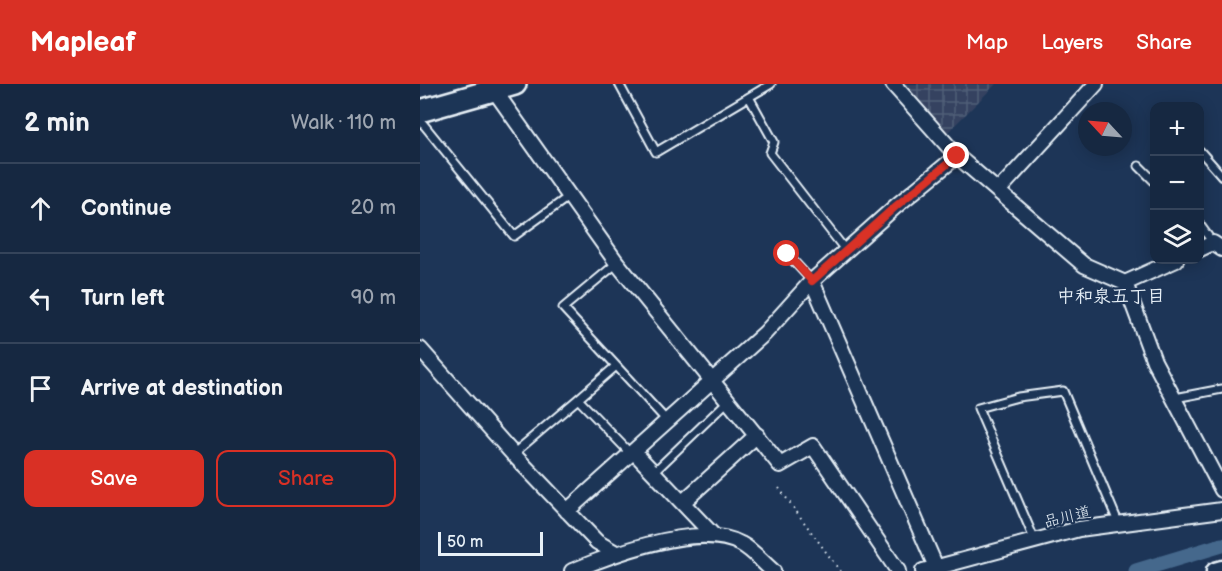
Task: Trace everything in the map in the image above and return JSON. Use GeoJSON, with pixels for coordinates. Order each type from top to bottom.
{"type":"FeatureCollection","features":[{"type":"Feature","properties":{"kind":"main road"},"geometry":{"type":"LineString","coordinates":[[420,111],[515,84]]}},
{"type":"Feature","properties":{"kind":"street"},"geometry":{"type":"LineString","coordinates":[[893,84],[957,156],[1084,265],[1125,283],[1154,361],[1222,490]]}},
{"type":"Feature","properties":{"kind":"street"},"geometry":{"type":"LineString","coordinates":[[998,191],[1096,84]]}},
{"type":"Feature","properties":{"kind":"street"},"geometry":{"type":"LineString","coordinates":[[494,90],[617,263],[780,465],[813,446],[898,571]]}},
{"type":"Feature","properties":{"kind":"street"},"geometry":{"type":"LineString","coordinates":[[567,511],[714,381],[765,333],[812,281],[957,156]]}},
{"type":"Feature","properties":{"kind":"street"},"geometry":{"type":"LineString","coordinates":[[1125,283],[1167,264]]}},
{"type":"Feature","properties":{"kind":"street"},"geometry":{"type":"LineString","coordinates":[[812,281],[930,569]]}},
{"type":"Feature","properties":{"kind":"street"},"geometry":{"type":"LineString","coordinates":[[420,349],[567,511],[597,542],[616,553]]}},
{"type":"Feature","properties":{"kind":"street"},"geometry":{"type":"LineString","coordinates":[[683,502],[757,435]]}},
{"type":"Feature","properties":{"kind":"street"},"geometry":{"type":"LineString","coordinates":[[633,454],[654,472],[712,535]]}},
{"type":"Feature","properties":{"kind":"street","name":"品川道"},"geometry":{"type":"LineString","coordinates":[[930,569],[1079,529],[1118,522],[1222,510]]}},
{"type":"Feature","properties":{"kind":"street"},"geometry":{"type":"LineString","coordinates":[[572,571],[616,553],[712,535],[742,544],[773,571]]}},
{"type":"Feature","properties":{"kind":"street"},"geometry":{"type":"LineString","coordinates":[[1215,571],[1222,569]]}},
{"type":"Feature","properties":{"kind":"lane"},"geometry":{"type":"LineString","coordinates":[[619,84],[656,152],[771,84]]}},
{"type":"Feature","properties":{"kind":"lane"},"geometry":{"type":"LineString","coordinates":[[749,97],[774,142],[770,153],[846,251]]}},
{"type":"Feature","properties":{"kind":"lane"},"geometry":{"type":"LineString","coordinates":[[420,120],[514,236],[568,196]]}},
{"type":"Feature","properties":{"kind":"lane"},"geometry":{"type":"LineString","coordinates":[[1204,156],[1222,176]]}},
{"type":"Feature","properties":{"kind":"lane"},"geometry":{"type":"LineString","coordinates":[[1139,166],[1150,176]]}},
{"type":"Feature","properties":{"kind":"lane"},"geometry":{"type":"LineString","coordinates":[[1204,230],[1218,246]]}},
{"type":"Feature","properties":{"kind":"lane"},"geometry":{"type":"LineString","coordinates":[[787,254],[812,281]]}},
{"type":"Feature","properties":{"kind":"lane"},"geometry":{"type":"LineString","coordinates":[[617,263],[563,308],[668,422]]}},
{"type":"Feature","properties":{"kind":"lane"},"geometry":{"type":"LineString","coordinates":[[513,454],[616,366]]}},
{"type":"Feature","properties":{"kind":"lane"},"geometry":{"type":"LineString","coordinates":[[1175,398],[1222,389]]}},
{"type":"Feature","properties":{"kind":"lane"},"geometry":{"type":"LineString","coordinates":[[1035,541],[978,408],[1018,397],[1063,391],[1118,522]]}},
{"type":"Feature","properties":{"kind":"lane"},"geometry":{"type":"LineString","coordinates":[[578,399],[633,454]]}},
{"type":"Feature","properties":{"kind":"lane"},"geometry":{"type":"LineString","coordinates":[[654,472],[729,400]]}},
{"type":"Feature","properties":{"kind":"path"},"geometry":{"type":"LineString","coordinates":[[779,488],[840,571]]}},
{"type":"Feature","properties":{"kind":"shaded area"},"geometry":{"type":"Polygon","coordinates":[[[900,84],[996,84],[945,135],[900,84]]]}},
{"type":"Feature","properties":{"kind":"waterway"},"geometry":{"type":"LineString","coordinates":[[1136,571],[1222,545]]}},
{"type":"Feature","properties":{"kind":"district","name":"中和泉五丁目"},"geometry":{"type":"Point","coordinates":[1111,296]}},
{"type":"Feature","properties":{"kind":"route"},"geometry":{"type":"LineString","coordinates":[[787,254],[812,281],[896,206],[957,156]]}}]}
